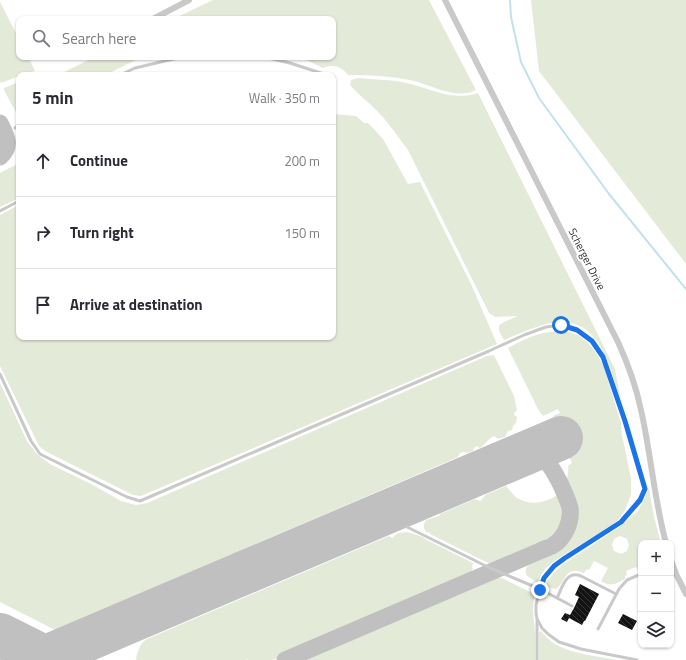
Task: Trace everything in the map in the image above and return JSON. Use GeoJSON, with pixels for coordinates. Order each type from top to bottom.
{"type":"FeatureCollection","features":[{"type":"Feature","properties":{"kind":"street"},"geometry":{"type":"LineString","coordinates":[[160,16],[189,0]]}},
{"type":"Feature","properties":{"kind":"street","name":"Scherger Drive"},"geometry":{"type":"LineString","coordinates":[[445,0],[628,364],[635,384],[641,410],[665,540]]}},
{"type":"Feature","properties":{"kind":"street"},"geometry":{"type":"LineString","coordinates":[[674,568],[686,594]]}},
{"type":"Feature","properties":{"kind":"lane"},"geometry":{"type":"LineString","coordinates":[[126,72],[135,68],[169,60]]}},
{"type":"Feature","properties":{"kind":"lane"},"geometry":{"type":"LineString","coordinates":[[277,60],[318,72]]}},
{"type":"Feature","properties":{"kind":"lane"},"geometry":{"type":"LineString","coordinates":[[0,210],[16,202]]}},
{"type":"Feature","properties":{"kind":"lane"},"geometry":{"type":"LineString","coordinates":[[0,374],[31,442],[40,454],[127,497],[140,501],[524,335],[546,327],[561,325],[577,330],[592,341],[603,357],[625,421],[645,489],[640,500],[621,522],[565,558],[554,566],[544,578],[536,605],[537,660]]}},
{"type":"Feature","properties":{"kind":"lane"},"geometry":{"type":"LineString","coordinates":[[407,527],[572,606]]}},
{"type":"Feature","properties":{"kind":"lane"},"geometry":{"type":"LineString","coordinates":[[557,598],[565,581],[571,575],[575,574],[616,594]]}},
{"type":"Feature","properties":{"kind":"lane"},"geometry":{"type":"LineString","coordinates":[[598,629],[619,589],[627,580],[638,575]]}},
{"type":"Feature","properties":{"kind":"lane"},"geometry":{"type":"LineString","coordinates":[[537,619],[542,628],[552,638],[564,644],[581,649],[637,660]]}},
{"type":"Feature","properties":{"kind":"green space"},"geometry":{"type":"Polygon","coordinates":[[[213,0],[429,0],[476,90],[468,93],[453,93],[410,80],[379,76],[348,75],[340,68],[330,66],[323,68],[306,60],[336,60],[336,16],[179,16],[213,0]]]}},
{"type":"Feature","properties":{"kind":"green space"},"geometry":{"type":"Polygon","coordinates":[[[531,0],[686,0],[686,264],[539,71],[531,0]]]}},
{"type":"Feature","properties":{"kind":"green space"},"geometry":{"type":"Polygon","coordinates":[[[0,2],[16,33],[16,60],[30,60],[35,71],[16,72],[16,77],[1,83],[0,2]]]}},
{"type":"Feature","properties":{"kind":"green space"},"geometry":{"type":"Polygon","coordinates":[[[89,60],[136,60],[111,72],[64,72],[89,60]]]}},
{"type":"Feature","properties":{"kind":"green space"},"geometry":{"type":"Polygon","coordinates":[[[358,78],[402,82],[449,95],[458,96],[478,93],[615,369],[621,400],[604,352],[591,334],[582,327],[562,322],[549,323],[504,340],[499,331],[499,325],[518,316],[495,317],[489,313],[408,150],[381,116],[350,85],[351,80],[358,78]]]}},
{"type":"Feature","properties":{"kind":"green space"},"geometry":{"type":"Polygon","coordinates":[[[16,83],[16,112],[4,90],[4,88],[16,83]]]}},
{"type":"Feature","properties":{"kind":"green space"},"geometry":{"type":"Polygon","coordinates":[[[336,114],[356,116],[364,123],[368,123],[383,139],[408,184],[420,182],[471,284],[497,344],[141,496],[133,495],[45,451],[39,446],[0,366],[0,215],[16,207],[16,340],[336,340],[336,114]]]}},
{"type":"Feature","properties":{"kind":"green space"},"geometry":{"type":"Polygon","coordinates":[[[16,165],[16,199],[0,207],[0,173],[16,165]]]}},
{"type":"Feature","properties":{"kind":"green space"},"geometry":{"type":"Polygon","coordinates":[[[558,331],[578,335],[586,341],[592,347],[604,367],[621,423],[622,436],[631,479],[631,494],[626,508],[619,519],[556,560],[546,568],[538,583],[527,576],[527,567],[560,550],[570,540],[576,528],[578,514],[577,507],[567,481],[568,466],[572,463],[553,416],[560,413],[558,409],[543,416],[539,411],[508,348],[532,336],[558,331]]]}},
{"type":"Feature","properties":{"kind":"green space"},"geometry":{"type":"Polygon","coordinates":[[[494,355],[514,396],[517,410],[514,413],[517,417],[516,423],[512,430],[508,431],[505,437],[498,439],[494,436],[480,448],[477,446],[473,451],[460,453],[458,457],[55,630],[0,602],[0,383],[27,441],[37,454],[50,464],[93,485],[121,501],[136,505],[147,503],[487,356],[494,355]]]}},
{"type":"Feature","properties":{"kind":"green space"},"geometry":{"type":"Polygon","coordinates":[[[506,486],[517,498],[532,503],[543,502],[557,495],[563,505],[564,511],[563,522],[558,533],[546,542],[492,565],[428,532],[427,533],[425,530],[424,525],[426,520],[439,516],[440,514],[475,499],[480,501],[485,495],[506,486]]]}},
{"type":"Feature","properties":{"kind":"green space"},"geometry":{"type":"Polygon","coordinates":[[[649,488],[654,517],[660,540],[638,540],[638,570],[636,567],[626,571],[627,575],[625,576],[625,579],[616,583],[608,584],[601,581],[608,568],[594,561],[589,570],[587,569],[584,573],[573,571],[566,575],[556,589],[547,586],[547,582],[561,566],[618,528],[637,512],[649,488]],[[620,536],[614,539],[612,545],[614,551],[621,554],[627,551],[629,545],[627,539],[620,536]]]}},
{"type":"Feature","properties":{"kind":"green space"},"geometry":{"type":"Polygon","coordinates":[[[407,532],[423,537],[473,563],[471,574],[284,655],[282,653],[279,654],[280,657],[272,660],[136,660],[139,648],[147,639],[389,536],[392,538],[398,533],[407,532]]]}},
{"type":"Feature","properties":{"kind":"green space"},"geometry":{"type":"Polygon","coordinates":[[[497,578],[502,578],[534,594],[533,610],[535,660],[306,660],[497,578]]]}},
{"type":"Feature","properties":{"kind":"green space"},"geometry":{"type":"Polygon","coordinates":[[[541,631],[552,642],[559,646],[583,654],[617,660],[539,660],[539,632],[541,631]]]}},
{"type":"Feature","properties":{"kind":"building"},"geometry":{"type":"Polygon","coordinates":[[[580,584],[599,594],[582,625],[569,618],[567,622],[561,619],[565,613],[570,615],[574,608],[579,597],[575,595],[580,584]]]}},
{"type":"Feature","properties":{"kind":"building"},"geometry":{"type":"Polygon","coordinates":[[[623,614],[637,621],[632,630],[618,623],[623,614]]]}},
{"type":"Feature","properties":{"kind":"waterway"},"geometry":{"type":"LineString","coordinates":[[510,0],[511,17],[521,62],[539,98],[609,194],[686,289]]}},
{"type":"Feature","properties":{"kind":"taxiway"},"geometry":{"type":"LineString","coordinates":[[0,123],[7,140],[6,149],[0,157]]}},
{"type":"Feature","properties":{"kind":"taxiway"},"geometry":{"type":"LineString","coordinates":[[285,660],[550,547],[556,543],[566,530],[570,519],[570,508],[567,499],[554,472],[547,462],[538,457],[523,455]]}},
{"type":"Feature","properties":{"kind":"taxiway"},"geometry":{"type":"LineString","coordinates":[[0,637],[10,650],[14,660]]}},
{"type":"Feature","properties":{"kind":"runway"},"geometry":{"type":"LineString","coordinates":[[39,660],[561,438]]}},
{"type":"Feature","properties":{"kind":"runway"},"geometry":{"type":"LineString","coordinates":[[0,635],[50,660]]}},
{"type":"Feature","properties":{"kind":"route"},"geometry":{"type":"LineString","coordinates":[[540,590],[544,578],[554,566],[621,522],[636,506],[645,489],[625,421],[603,357],[592,341],[577,330],[561,325]]}}]}
